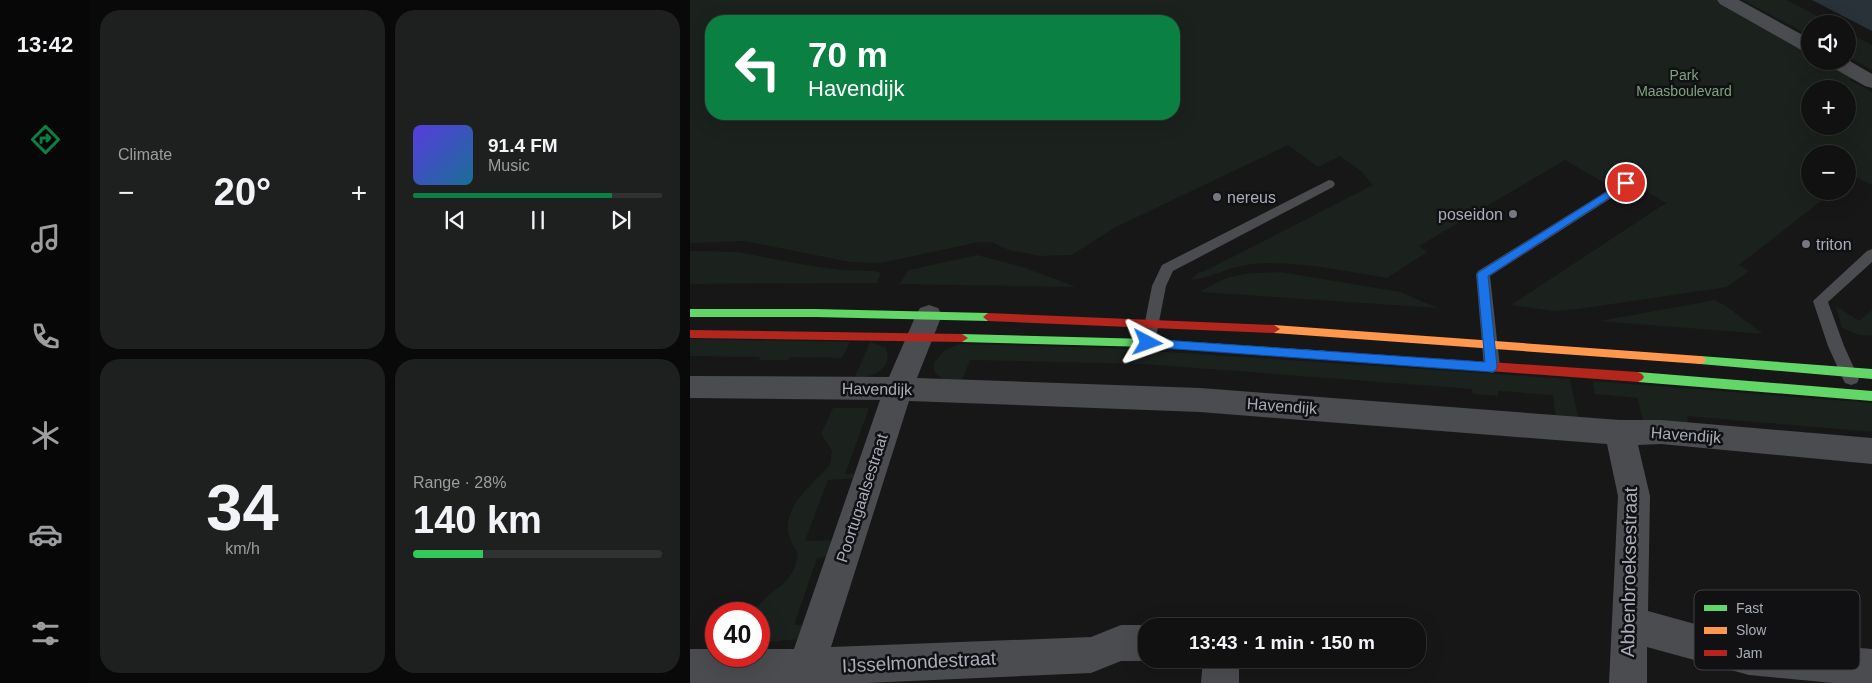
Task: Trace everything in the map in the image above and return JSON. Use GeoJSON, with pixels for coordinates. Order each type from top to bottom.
{"type":"FeatureCollection","features":[{"type":"Feature","properties":{"kind":"street"},"geometry":{"type":"LineString","coordinates":[[1726,0],[1801,42]]}},
{"type":"Feature","properties":{"kind":"street"},"geometry":{"type":"LineString","coordinates":[[1851,70],[1872,82]]}},
{"type":"Feature","properties":{"kind":"street"},"geometry":{"type":"LineString","coordinates":[[690,313],[925,326],[1865,396]]}},
{"type":"Feature","properties":{"kind":"street"},"geometry":{"type":"LineString","coordinates":[[690,334],[925,326],[1152,322],[1490,343],[1872,374]]}},
{"type":"Feature","properties":{"kind":"street","name":"Poortugaalsestraat"},"geometry":{"type":"LineString","coordinates":[[804,675],[898,389],[925,326]]}},
{"type":"Feature","properties":{"kind":"street","name":"Havendijk"},"geometry":{"type":"LineString","coordinates":[[690,387],[898,389],[1200,400],[1620,433],[1661,432],[1872,451]]}},
{"type":"Feature","properties":{"kind":"street","name":"Abbenbroeksestraat"},"geometry":{"type":"LineString","coordinates":[[1620,433],[1634,496],[1628,683]]}},
{"type":"Feature","properties":{"kind":"street"},"geometry":{"type":"LineString","coordinates":[[1630,624],[1694,642]]}},
{"type":"Feature","properties":{"kind":"street","name":"IJsselmondestraat"},"geometry":{"type":"LineString","coordinates":[[690,668],[720,666],[804,675],[1091,655],[1121,643],[1138,643]]}},
{"type":"Feature","properties":{"kind":"street"},"geometry":{"type":"LineString","coordinates":[[1220,683],[1221,668]]}},
{"type":"Feature","properties":{"kind":"lane"},"geometry":{"type":"LineString","coordinates":[[1492,367],[1482,274],[1626,183]]}},
{"type":"Feature","properties":{"kind":"lane"},"geometry":{"type":"LineString","coordinates":[[1148,343],[1159,286],[1167,268],[1329,184]]}},
{"type":"Feature","properties":{"kind":"lane"},"geometry":{"type":"LineString","coordinates":[[1865,396],[1847,372],[1820,301],[1872,254]]}},
{"type":"Feature","properties":{"kind":"green space","name":"Park Maasboulevard"},"geometry":{"type":"Polygon","coordinates":[[[690,0],[1717,0],[1801,47],[1801,70],[1842,70],[1855,77],[1850,80],[1801,80],[1801,135],[1856,135],[1856,83],[1872,92],[1872,185],[1856,177],[1856,145],[1801,145],[1801,200],[1822,200],[1739,265],[1749,271],[1727,287],[1579,309],[1553,311],[1511,305],[1666,203],[1617,173],[1603,182],[1565,160],[1419,246],[1427,252],[1387,278],[1317,267],[1263,264],[1239,266],[1191,280],[1199,272],[1203,272],[1373,185],[1361,171],[1340,156],[1318,167],[1288,145],[1114,228],[1072,255],[1040,256],[1009,250],[991,242],[979,242],[881,263],[850,262],[744,241],[690,243],[690,0]]]}},
{"type":"Feature","properties":{"kind":"green space"},"geometry":{"type":"Polygon","coordinates":[[[1743,0],[1787,0],[1815,15],[1801,15],[1801,31],[1743,0]]]}},
{"type":"Feature","properties":{"kind":"green space"},"geometry":{"type":"Polygon","coordinates":[[[1856,36],[1872,45],[1872,70],[1856,61],[1856,36]]]}},
{"type":"Feature","properties":{"kind":"green space"},"geometry":{"type":"Polygon","coordinates":[[[690,251],[738,252],[840,270],[881,273],[877,283],[690,284],[690,251]]]}},
{"type":"Feature","properties":{"kind":"green space"},"geometry":{"type":"Polygon","coordinates":[[[977,255],[1023,267],[1076,287],[899,284],[909,270],[977,255]]]}},
{"type":"Feature","properties":{"kind":"green space"},"geometry":{"type":"Polygon","coordinates":[[[1280,272],[1400,292],[1438,308],[1200,292],[1220,281],[1238,275],[1280,272]]]}},
{"type":"Feature","properties":{"kind":"green space"},"geometry":{"type":"Polygon","coordinates":[[[1715,300],[1763,334],[1599,321],[1715,300]]]}},
{"type":"Feature","properties":{"kind":"green space"},"geometry":{"type":"Polygon","coordinates":[[[1836,306],[1859,321],[1872,310],[1872,336],[1859,335],[1842,328],[1836,306]]]}},
{"type":"Feature","properties":{"kind":"green space"},"geometry":{"type":"Polygon","coordinates":[[[690,339],[850,342],[842,358],[790,357],[788,360],[759,360],[760,357],[690,356],[690,339]]]}},
{"type":"Feature","properties":{"kind":"green space"},"geometry":{"type":"Polygon","coordinates":[[[870,342],[885,347],[888,354],[885,366],[868,377],[854,379],[870,342]]]}},
{"type":"Feature","properties":{"kind":"green space"},"geometry":{"type":"Polygon","coordinates":[[[960,344],[1110,348],[1570,379],[1578,418],[1556,418],[1553,395],[1498,391],[1498,396],[1473,394],[1472,389],[1143,364],[970,360],[962,380],[943,379],[934,372],[934,362],[945,350],[960,344]]]}},
{"type":"Feature","properties":{"kind":"green space"},"geometry":{"type":"Polygon","coordinates":[[[1593,381],[1872,403],[1872,432],[1687,416],[1689,426],[1643,422],[1638,398],[1595,394],[1593,381]]]}},
{"type":"Feature","properties":{"kind":"green space"},"geometry":{"type":"Polygon","coordinates":[[[833,408],[869,408],[845,474],[858,474],[857,478],[828,480],[805,541],[836,540],[830,557],[817,558],[794,625],[808,625],[803,639],[770,642],[770,602],[762,602],[786,581],[795,565],[798,553],[790,540],[789,516],[794,505],[802,495],[830,465],[832,451],[821,434],[833,408]]]}},
{"type":"Feature","properties":{"kind":"shaded area"},"geometry":{"type":"Polygon","coordinates":[[[1812,0],[1872,0],[1872,31],[1856,23],[1856,15],[1841,15],[1812,0]]]}},
{"type":"Feature","properties":{"kind":"traffic: fast"},"geometry":{"type":"LineString","coordinates":[[690,313],[815,313],[988,317]]}},
{"type":"Feature","properties":{"kind":"traffic: fast"},"geometry":{"type":"LineString","coordinates":[[962,338],[1148,343],[1328,355]]}},
{"type":"Feature","properties":{"kind":"traffic: fast"},"geometry":{"type":"LineString","coordinates":[[1700,360],[1872,374]]}},
{"type":"Feature","properties":{"kind":"traffic: fast"},"geometry":{"type":"LineString","coordinates":[[1638,377],[1872,396]]}},
{"type":"Feature","properties":{"kind":"traffic: slow"},"geometry":{"type":"LineString","coordinates":[[1274,329],[1700,360]]}},
{"type":"Feature","properties":{"kind":"traffic: jam"},"geometry":{"type":"LineString","coordinates":[[988,317],[1274,329]]}},
{"type":"Feature","properties":{"kind":"traffic: jam"},"geometry":{"type":"LineString","coordinates":[[690,334],[962,338]]}},
{"type":"Feature","properties":{"kind":"traffic: jam"},"geometry":{"type":"LineString","coordinates":[[1328,355],[1638,377]]}},
{"type":"Feature","properties":{"kind":"place","name":"nereus"},"geometry":{"type":"Point","coordinates":[1217,197]}},
{"type":"Feature","properties":{"kind":"place","name":"poseidon"},"geometry":{"type":"Point","coordinates":[1513,214]}},
{"type":"Feature","properties":{"kind":"place","name":"triton"},"geometry":{"type":"Point","coordinates":[1806,244]}},
{"type":"Feature","properties":{"kind":"route"},"geometry":{"type":"LineString","coordinates":[[1148,343],[1492,367],[1482,274],[1626,183]]}}]}
